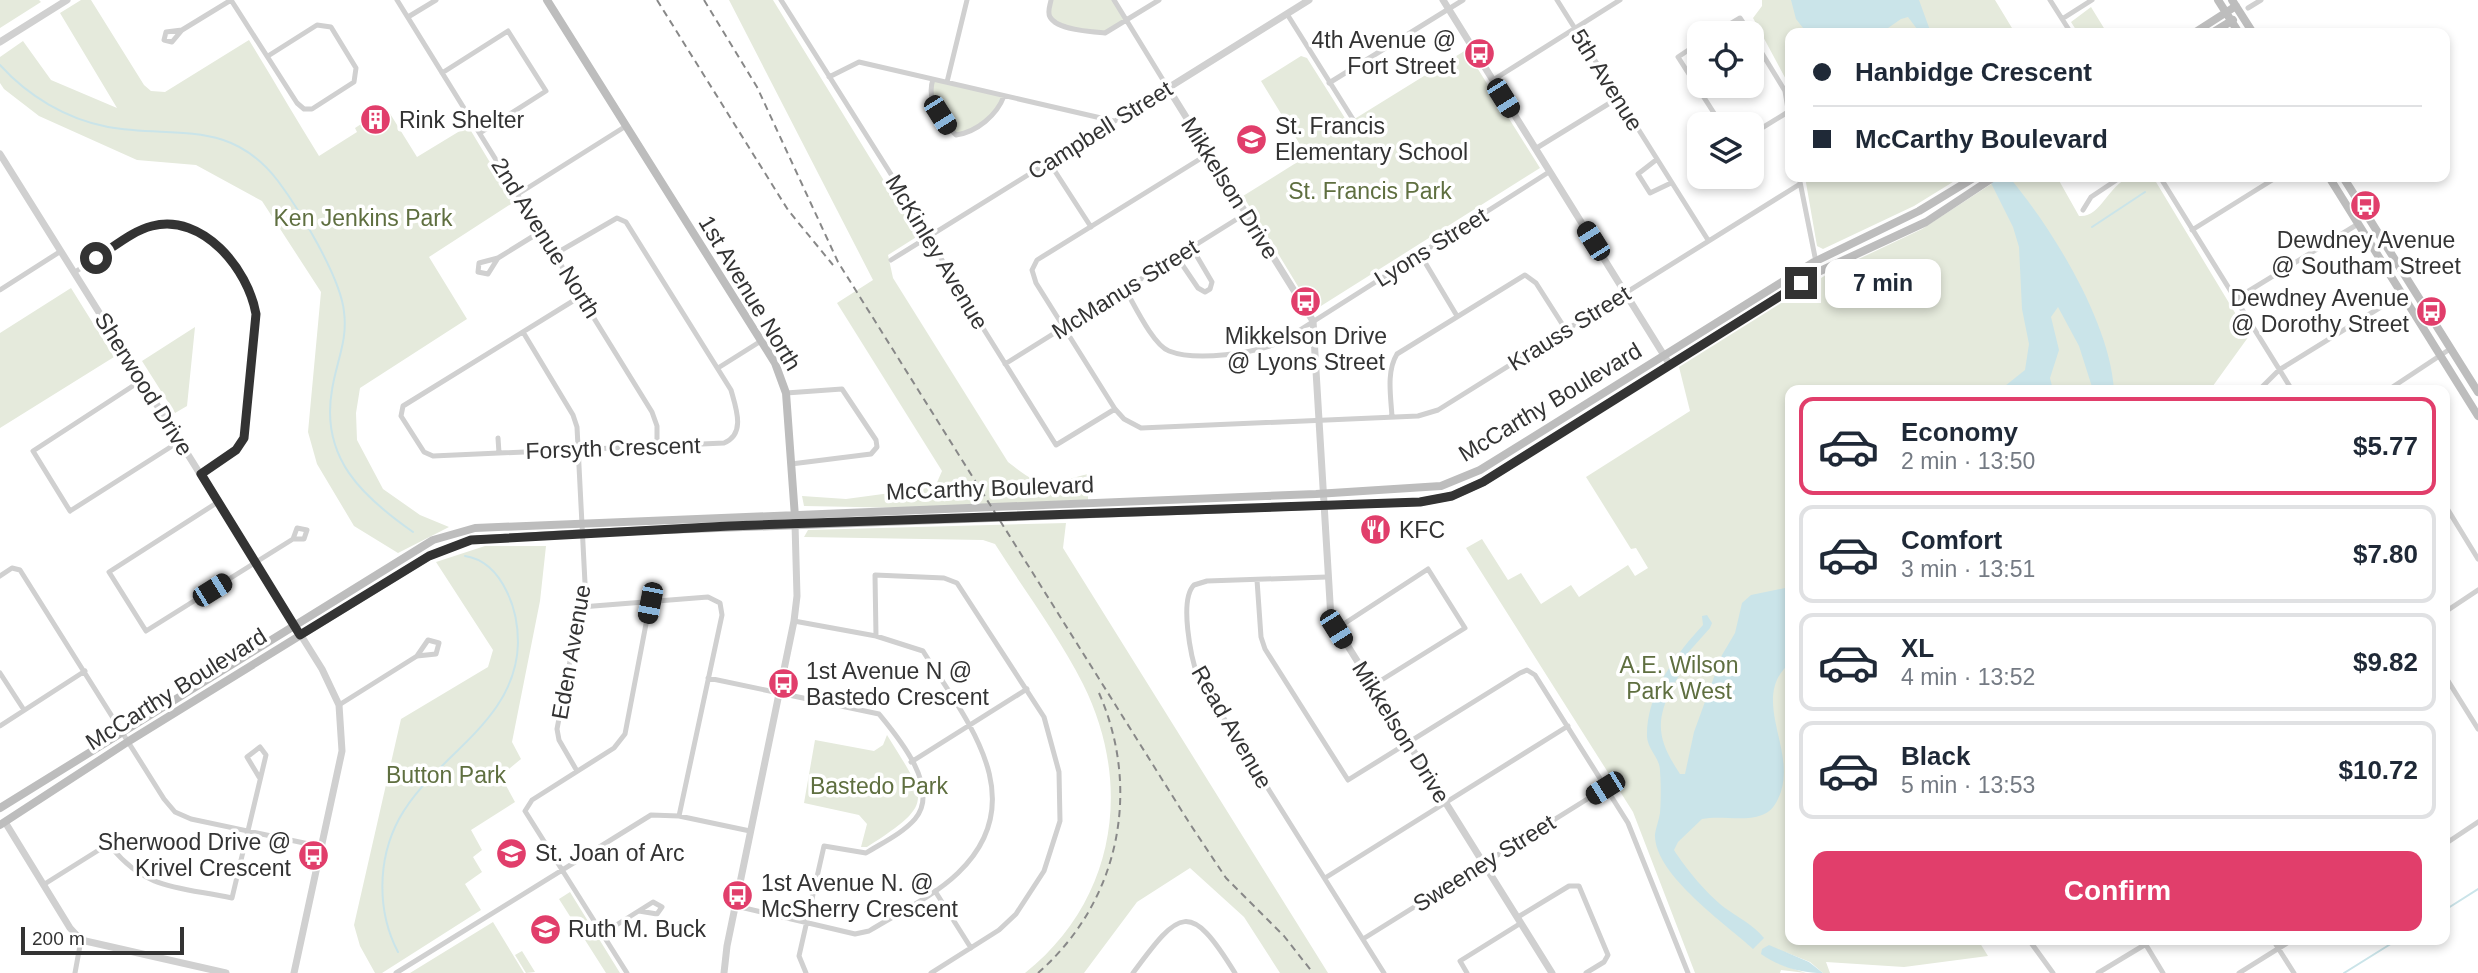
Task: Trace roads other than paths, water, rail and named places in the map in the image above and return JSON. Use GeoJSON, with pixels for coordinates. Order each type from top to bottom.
{"type":"FeatureCollection","features":[{"type":"Feature","properties":{"kind":"main road","name":"1st Avenue North"},"geometry":{"type":"LineString","coordinates":[[547,0],[775,363],[786,393],[795,519]]}},
{"type":"Feature","properties":{"kind":"main road"},"geometry":{"type":"LineString","coordinates":[[2218,0],[2236,28]]}},
{"type":"Feature","properties":{"kind":"main road"},"geometry":{"type":"LineString","coordinates":[[2202,28],[2226,13],[2234,3],[2250,28]]}},
{"type":"Feature","properties":{"kind":"main road"},"geometry":{"type":"LineString","coordinates":[[2220,28],[2241,15]]}},
{"type":"Feature","properties":{"kind":"main road","name":"McCarthy Boulevard"},"geometry":{"type":"LineString","coordinates":[[2,820],[449,546],[471,540],[795,519],[1441,486],[1480,470],[1814,262],[1919,211],[1967,182]]}},
{"type":"Feature","properties":{"kind":"main road","name":"McCarthy Boulevard"},"geometry":{"type":"LineString","coordinates":[[0,808],[442,536],[475,528],[583,522],[1420,502],[1452,496],[1483,482],[1818,272],[1926,222],[1986,182]]}},
{"type":"Feature","properties":{"kind":"main road"},"geometry":{"type":"LineString","coordinates":[[2332,182],[2478,416]]}},
{"type":"Feature","properties":{"kind":"main road"},"geometry":{"type":"LineString","coordinates":[[2346,182],[2478,392]]}},
{"type":"Feature","properties":{"kind":"street"},"geometry":{"type":"LineString","coordinates":[[0,42],[67,0]]}},
{"type":"Feature","properties":{"kind":"street"},"geometry":{"type":"LineString","coordinates":[[182,30],[231,0],[297,103],[304,110],[312,109],[354,82],[356,68],[331,27],[317,24],[268,56]]}},
{"type":"Feature","properties":{"kind":"street","name":"2nd Avenue North"},"geometry":{"type":"LineString","coordinates":[[397,0],[652,412],[657,426],[657,446]]}},
{"type":"Feature","properties":{"kind":"street"},"geometry":{"type":"LineString","coordinates":[[408,18],[436,0]]}},
{"type":"Feature","properties":{"kind":"street","name":"McKinley Avenue"},"geometry":{"type":"LineString","coordinates":[[781,0],[930,236],[948,272],[1056,445],[1115,409]]}},
{"type":"Feature","properties":{"kind":"street"},"geometry":{"type":"LineString","coordinates":[[947,82],[967,0]]}},
{"type":"Feature","properties":{"kind":"street"},"geometry":{"type":"LineString","coordinates":[[1051,0],[1048,13],[1051,20],[1058,24],[1105,33],[1159,0]]}},
{"type":"Feature","properties":{"kind":"street"},"geometry":{"type":"LineString","coordinates":[[1114,0],[1168,88]]}},
{"type":"Feature","properties":{"kind":"street","name":"Campbell Street"},"geometry":{"type":"LineString","coordinates":[[891,260],[1309,0]]}},
{"type":"Feature","properties":{"kind":"street"},"geometry":{"type":"LineString","coordinates":[[1443,0],[1670,365]]}},
{"type":"Feature","properties":{"kind":"street"},"geometry":{"type":"LineString","coordinates":[[1329,83],[1463,0]]}},
{"type":"Feature","properties":{"kind":"street","name":"5th Avenue"},"geometry":{"type":"LineString","coordinates":[[1557,0],[1708,240]]}},
{"type":"Feature","properties":{"kind":"street"},"geometry":{"type":"LineString","coordinates":[[1493,80],[1619,0]]}},
{"type":"Feature","properties":{"kind":"street"},"geometry":{"type":"LineString","coordinates":[[2050,0],[2068,28]]}},
{"type":"Feature","properties":{"kind":"street"},"geometry":{"type":"LineString","coordinates":[[2062,19],[2092,0]]}},
{"type":"Feature","properties":{"kind":"street"},"geometry":{"type":"LineString","coordinates":[[2248,8],[2260,0]]}},
{"type":"Feature","properties":{"kind":"street"},"geometry":{"type":"LineString","coordinates":[[1287,14],[1361,132]]}},
{"type":"Feature","properties":{"kind":"street"},"geometry":{"type":"LineString","coordinates":[[443,73],[508,31],[521,51],[545,91],[480,133]]}},
{"type":"Feature","properties":{"kind":"street"},"geometry":{"type":"LineString","coordinates":[[1687,51],[1678,57],[1687,71]]}},
{"type":"Feature","properties":{"kind":"street"},"geometry":{"type":"LineString","coordinates":[[1764,56],[1785,91]]}},
{"type":"Feature","properties":{"kind":"street"},"geometry":{"type":"LineString","coordinates":[[829,77],[859,62],[1114,121]]}},
{"type":"Feature","properties":{"kind":"street"},"geometry":{"type":"LineString","coordinates":[[933,79],[929,91],[932,102],[956,135],[965,134],[999,110],[1004,96]]}},
{"type":"Feature","properties":{"kind":"street","name":"Mikkelson Drive"},"geometry":{"type":"LineString","coordinates":[[1168,88],[1313,321],[1322,421],[1327,577],[1330,613],[1336,629],[1552,973]]}},
{"type":"Feature","properties":{"kind":"street"},"geometry":{"type":"LineString","coordinates":[[1535,149],[1618,98]]}},
{"type":"Feature","properties":{"kind":"street"},"geometry":{"type":"LineString","coordinates":[[1764,127],[1785,114]]}},
{"type":"Feature","properties":{"kind":"street"},"geometry":{"type":"LineString","coordinates":[[518,194],[626,125]]}},
{"type":"Feature","properties":{"kind":"street","name":"Sherwood Drive"},"geometry":{"type":"LineString","coordinates":[[0,154],[322,669],[339,705],[342,751],[294,973]]}},
{"type":"Feature","properties":{"kind":"street"},"geometry":{"type":"LineString","coordinates":[[1115,409],[1037,283],[1032,270],[1037,260],[1208,154]]}},
{"type":"Feature","properties":{"kind":"street"},"geometry":{"type":"LineString","coordinates":[[1656,160],[1638,174],[1642,185],[1650,193],[1671,183]]}},
{"type":"Feature","properties":{"kind":"street"},"geometry":{"type":"LineString","coordinates":[[1049,163],[1091,227]]}},
{"type":"Feature","properties":{"kind":"street","name":"Lyons Street"},"geometry":{"type":"LineString","coordinates":[[1125,289],[1155,340],[1168,351],[1215,355],[1257,352],[1281,342],[1549,172]]}},
{"type":"Feature","properties":{"kind":"street","name":"Krauss Street"},"geometry":{"type":"LineString","coordinates":[[1115,409],[1124,419],[1141,428],[1158,429],[1418,416],[1438,410],[1797,182]]}},
{"type":"Feature","properties":{"kind":"street"},"geometry":{"type":"LineString","coordinates":[[1800,182],[1818,272]]}},
{"type":"Feature","properties":{"kind":"street"},"geometry":{"type":"LineString","coordinates":[[2083,210],[2091,197],[2114,182]]}},
{"type":"Feature","properties":{"kind":"street"},"geometry":{"type":"LineString","coordinates":[[2163,182],[2289,385]]}},
{"type":"Feature","properties":{"kind":"street"},"geometry":{"type":"LineString","coordinates":[[2192,230],[2269,182]]}},
{"type":"Feature","properties":{"kind":"street","name":"McManus Street"},"geometry":{"type":"LineString","coordinates":[[1004,364],[1245,214]]}},
{"type":"Feature","properties":{"kind":"street","name":"Forsyth Crescent"},"geometry":{"type":"LineString","coordinates":[[555,254],[617,218],[626,222],[730,390],[737,411],[737,433],[733,440],[724,443],[433,456],[424,452],[401,416],[403,406],[581,296]]}},
{"type":"Feature","properties":{"kind":"street"},"geometry":{"type":"LineString","coordinates":[[75,272],[139,230],[162,224],[185,226],[201,233],[230,262],[253,300],[256,314],[244,438],[236,450],[201,474]]}},
{"type":"Feature","properties":{"kind":"street"},"geometry":{"type":"LineString","coordinates":[[2234,300],[2358,224]]}},
{"type":"Feature","properties":{"kind":"street"},"geometry":{"type":"LineString","coordinates":[[498,258],[540,232]]}},
{"type":"Feature","properties":{"kind":"street"},"geometry":{"type":"LineString","coordinates":[[1177,257],[1198,288],[1205,292],[1210,289],[1212,282],[1192,248]]}},
{"type":"Feature","properties":{"kind":"street"},"geometry":{"type":"LineString","coordinates":[[0,290],[61,251]]}},
{"type":"Feature","properties":{"kind":"street"},"geometry":{"type":"LineString","coordinates":[[1420,254],[1457,316]]}},
{"type":"Feature","properties":{"kind":"street"},"geometry":{"type":"LineString","coordinates":[[1392,417],[1391,371],[1397,354],[1525,275],[1536,283],[1566,330]]}},
{"type":"Feature","properties":{"kind":"street"},"geometry":{"type":"LineString","coordinates":[[2264,385],[2279,370],[2402,294]]}},
{"type":"Feature","properties":{"kind":"street","name":"Eden Avenue"},"geometry":{"type":"LineString","coordinates":[[523,332],[573,415],[579,449],[585,583],[557,729],[559,740],[577,771]]}},
{"type":"Feature","properties":{"kind":"street"},"geometry":{"type":"LineString","coordinates":[[718,368],[761,341]]}},
{"type":"Feature","properties":{"kind":"street"},"geometry":{"type":"LineString","coordinates":[[2395,385],[2450,349]]}},
{"type":"Feature","properties":{"kind":"street"},"geometry":{"type":"LineString","coordinates":[[142,380],[33,451],[64,501],[71,511],[180,440]]}},
{"type":"Feature","properties":{"kind":"street"},"geometry":{"type":"LineString","coordinates":[[786,393],[842,389],[876,439],[877,447],[871,454],[792,464]]}},
{"type":"Feature","properties":{"kind":"street"},"geometry":{"type":"LineString","coordinates":[[498,438],[499,453]]}},
{"type":"Feature","properties":{"kind":"street"},"geometry":{"type":"LineString","coordinates":[[218,502],[109,572],[146,631],[293,539]]}},
{"type":"Feature","properties":{"kind":"street"},"geometry":{"type":"LineString","coordinates":[[2450,513],[2478,559]]}},
{"type":"Feature","properties":{"kind":"street","name":"1st Avenue North"},"geometry":{"type":"LineString","coordinates":[[724,973],[750,831],[794,621],[797,596],[795,519]]}},
{"type":"Feature","properties":{"kind":"street"},"geometry":{"type":"LineString","coordinates":[[0,576],[12,568],[20,570],[175,812],[247,832],[323,847]]}},
{"type":"Feature","properties":{"kind":"street"},"geometry":{"type":"LineString","coordinates":[[1336,629],[1428,569],[1465,628],[1372,686]]}},
{"type":"Feature","properties":{"kind":"street"},"geometry":{"type":"LineString","coordinates":[[876,636],[874,575],[944,578],[957,583],[967,594],[1044,717],[1057,760],[1062,797],[1056,839],[1044,871],[1024,903],[999,930],[931,973]]}},
{"type":"Feature","properties":{"kind":"street","name":"Read Avenue"},"geometry":{"type":"LineString","coordinates":[[1327,577],[1200,582],[1188,590],[1191,656],[1198,677],[1384,973]]}},
{"type":"Feature","properties":{"kind":"street"},"geometry":{"type":"LineString","coordinates":[[1257,580],[1261,637],[1265,649],[1348,780],[1527,670],[1535,675],[1628,823],[1688,973]]}},
{"type":"Feature","properties":{"kind":"street"},"geometry":{"type":"LineString","coordinates":[[2450,609],[2478,590]]}},
{"type":"Feature","properties":{"kind":"street"},"geometry":{"type":"LineString","coordinates":[[581,607],[708,597],[720,603],[722,615],[679,816]]}},
{"type":"Feature","properties":{"kind":"street"},"geometry":{"type":"LineString","coordinates":[[627,973],[525,811],[532,800],[614,748],[625,734],[650,603]]}},
{"type":"Feature","properties":{"kind":"street"},"geometry":{"type":"LineString","coordinates":[[736,906],[855,934],[869,931],[935,891],[958,873],[975,855],[991,814],[991,771],[969,725],[923,650],[876,636],[794,621]]}},
{"type":"Feature","properties":{"kind":"street"},"geometry":{"type":"LineString","coordinates":[[339,705],[417,656]]}},
{"type":"Feature","properties":{"kind":"street"},"geometry":{"type":"LineString","coordinates":[[0,726],[85,671]]}},
{"type":"Feature","properties":{"kind":"street"},"geometry":{"type":"LineString","coordinates":[[0,673],[24,710]]}},
{"type":"Feature","properties":{"kind":"street"},"geometry":{"type":"LineString","coordinates":[[708,678],[879,714],[923,784],[922,809],[903,829],[866,853],[824,846],[799,956],[806,973]]}},
{"type":"Feature","properties":{"kind":"street"},"geometry":{"type":"LineString","coordinates":[[2450,684],[2478,729]]}},
{"type":"Feature","properties":{"kind":"street"},"geometry":{"type":"LineString","coordinates":[[911,762],[1027,689]]}},
{"type":"Feature","properties":{"kind":"street"},"geometry":{"type":"LineString","coordinates":[[1325,877],[1568,726]]}},
{"type":"Feature","properties":{"kind":"street"},"geometry":{"type":"LineString","coordinates":[[43,886],[102,848],[112,848],[133,872],[148,880],[232,898],[266,755],[260,747],[247,757],[260,777]]}},
{"type":"Feature","properties":{"kind":"street","name":"Sweeney Street"},"geometry":{"type":"LineString","coordinates":[[1363,939],[1605,788]]}},
{"type":"Feature","properties":{"kind":"street"},"geometry":{"type":"LineString","coordinates":[[396,973],[641,820],[663,814],[750,831]]}},
{"type":"Feature","properties":{"kind":"street"},"geometry":{"type":"LineString","coordinates":[[2,820],[70,928],[81,940],[226,973]]}},
{"type":"Feature","properties":{"kind":"street"},"geometry":{"type":"LineString","coordinates":[[2450,841],[2478,822]]}},
{"type":"Feature","properties":{"kind":"street"},"geometry":{"type":"LineString","coordinates":[[1467,973],[1460,961],[1569,886],[1578,886],[1608,955],[1604,962],[1587,973]]}},
{"type":"Feature","properties":{"kind":"street"},"geometry":{"type":"LineString","coordinates":[[935,891],[971,948]]}},
{"type":"Feature","properties":{"kind":"street"},"geometry":{"type":"LineString","coordinates":[[602,934],[639,911]]}},
{"type":"Feature","properties":{"kind":"street"},"geometry":{"type":"LineString","coordinates":[[1133,973],[1167,928],[1181,919],[1192,920],[1216,942],[1235,973]]}},
{"type":"Feature","properties":{"kind":"street"},"geometry":{"type":"LineString","coordinates":[[75,973],[81,940]]}},
{"type":"Feature","properties":{"kind":"street"},"geometry":{"type":"LineString","coordinates":[[2033,945],[2053,973]]}},
{"type":"Feature","properties":{"kind":"street"},"geometry":{"type":"LineString","coordinates":[[2098,973],[2140,945]]}},
{"type":"Feature","properties":{"kind":"street"},"geometry":{"type":"LineString","coordinates":[[2146,945],[2163,973]]}},
{"type":"Feature","properties":{"kind":"street"},"geometry":{"type":"LineString","coordinates":[[2276,945],[2294,973]]}},
{"type":"Feature","properties":{"kind":"street"},"geometry":{"type":"LineString","coordinates":[[2239,973],[2283,945]]}},
{"type":"Feature","properties":{"kind":"water"},"geometry":{"type":"Polygon","coordinates":[[[1791,0],[1919,0],[1929,28],[1916,28],[1908,17],[1888,28],[1803,28],[1796,19],[1791,0]]]}},
{"type":"Feature","properties":{"kind":"water"},"geometry":{"type":"Polygon","coordinates":[[[1990,182],[2013,182],[2060,249],[2102,335],[2113,385],[2091,385],[2079,346],[2058,307],[2051,317],[2059,350],[2050,378],[2052,385],[2006,385],[2025,370],[2029,344],[2022,309],[2019,247],[2013,227],[1990,182]]]}},
{"type":"Feature","properties":{"kind":"water"},"geometry":{"type":"Polygon","coordinates":[[[1785,588],[1785,669],[1778,678],[1773,694],[1784,765],[1783,783],[1777,801],[1769,811],[1755,817],[1702,819],[1678,842],[1674,850],[1711,896],[1764,938],[1753,949],[1678,882],[1658,849],[1655,834],[1660,813],[1660,771],[1647,737],[1648,721],[1657,690],[1673,662],[1703,625],[1702,616],[1707,615],[1712,623],[1710,628],[1685,656],[1683,668],[1667,699],[1661,721],[1667,751],[1680,774],[1685,774],[1694,732],[1722,655],[1735,633],[1742,603],[1751,595],[1785,588]]]}},
{"type":"Feature","properties":{"kind":"water"},"geometry":{"type":"Polygon","coordinates":[[[1769,945],[1809,962],[1823,973],[1807,972],[1775,962],[1761,954],[1762,949],[1769,945]]]}},
{"type":"Feature","properties":{"kind":"waterway"},"geometry":{"type":"LineString","coordinates":[[0,65],[35,96],[77,118],[108,127],[199,134],[220,139],[240,147],[259,161],[278,181],[318,244],[341,298],[345,322],[330,414],[339,456],[362,490],[413,532]]}},
{"type":"Feature","properties":{"kind":"waterway"},"geometry":{"type":"LineString","coordinates":[[2092,227],[2145,192]]}},
{"type":"Feature","properties":{"kind":"waterway"},"geometry":{"type":"LineString","coordinates":[[398,952],[386,920],[382,886],[383,869],[392,835],[414,797],[488,718],[503,696],[514,671],[518,636],[510,598],[490,568],[479,560],[465,556]]}},
{"type":"Feature","properties":{"kind":"waterway"},"geometry":{"type":"LineString","coordinates":[[2450,907],[2478,889]]}},
{"type":"Feature","properties":{"kind":"waterway"},"geometry":{"type":"LineString","coordinates":[[2344,973],[2389,945]]}},
{"type":"Feature","properties":{"kind":"railway"},"geometry":{"type":"LineString","coordinates":[[657,0],[788,210],[833,265]]}},
{"type":"Feature","properties":{"kind":"railway"},"geometry":{"type":"LineString","coordinates":[[704,0],[757,87],[838,262],[1226,878],[1284,936],[1313,973]]}},
{"type":"Feature","properties":{"kind":"railway"},"geometry":{"type":"LineString","coordinates":[[1038,973],[1066,945],[1088,913],[1104,879],[1115,843],[1120,806],[1119,768],[1112,730],[1099,693]]}},
{"type":"Feature","properties":{"kind":"place","name":"4th Avenue @ Fort Street"},"geometry":{"type":"Point","coordinates":[1479,53]}},
{"type":"Feature","properties":{"kind":"place","name":"Rink Shelter"},"geometry":{"type":"Point","coordinates":[376,120]}},
{"type":"Feature","properties":{"kind":"place","name":"St. Francis Elementary School"},"geometry":{"type":"Point","coordinates":[1252,139]}},
{"type":"Feature","properties":{"kind":"place","name":"Dewdney Avenue @ Southam Street"},"geometry":{"type":"Point","coordinates":[2366,206]}},
{"type":"Feature","properties":{"kind":"place","name":"Mikkelson Drive @ Lyons Street"},"geometry":{"type":"Point","coordinates":[1306,302]}},
{"type":"Feature","properties":{"kind":"place","name":"Dewdney Avenue @ Dorothy Street"},"geometry":{"type":"Point","coordinates":[2432,311]}},
{"type":"Feature","properties":{"kind":"place","name":"KFC"},"geometry":{"type":"Point","coordinates":[1376,530]}},
{"type":"Feature","properties":{"kind":"place","name":"1st Avenue N @ Bastedo Crescent"},"geometry":{"type":"Point","coordinates":[783,684]}},
{"type":"Feature","properties":{"kind":"place","name":"St. Joan of Arc"},"geometry":{"type":"Point","coordinates":[512,853]}},
{"type":"Feature","properties":{"kind":"place","name":"Sherwood Drive @ Krivel Crescent"},"geometry":{"type":"Point","coordinates":[314,855]}},
{"type":"Feature","properties":{"kind":"place","name":"1st Avenue N. @ McSherry Crescent"},"geometry":{"type":"Point","coordinates":[738,896]}},
{"type":"Feature","properties":{"kind":"place","name":"Ruth M. Buck"},"geometry":{"type":"Point","coordinates":[545,929]}},
{"type":"Feature","properties":{"kind":"park label","name":"St. Francis Park"},"geometry":{"type":"Point","coordinates":[1370,191]}},
{"type":"Feature","properties":{"kind":"park label","name":"Ken Jenkins Park"},"geometry":{"type":"Point","coordinates":[363,218]}},
{"type":"Feature","properties":{"kind":"park label","name":"A.E. Wilson Park West"},"geometry":{"type":"Point","coordinates":[1679,678]}},
{"type":"Feature","properties":{"kind":"park label","name":"Button Park"},"geometry":{"type":"Point","coordinates":[446,775]}},
{"type":"Feature","properties":{"kind":"park label","name":"Bastedo Park"},"geometry":{"type":"Point","coordinates":[879,786]}}]}
